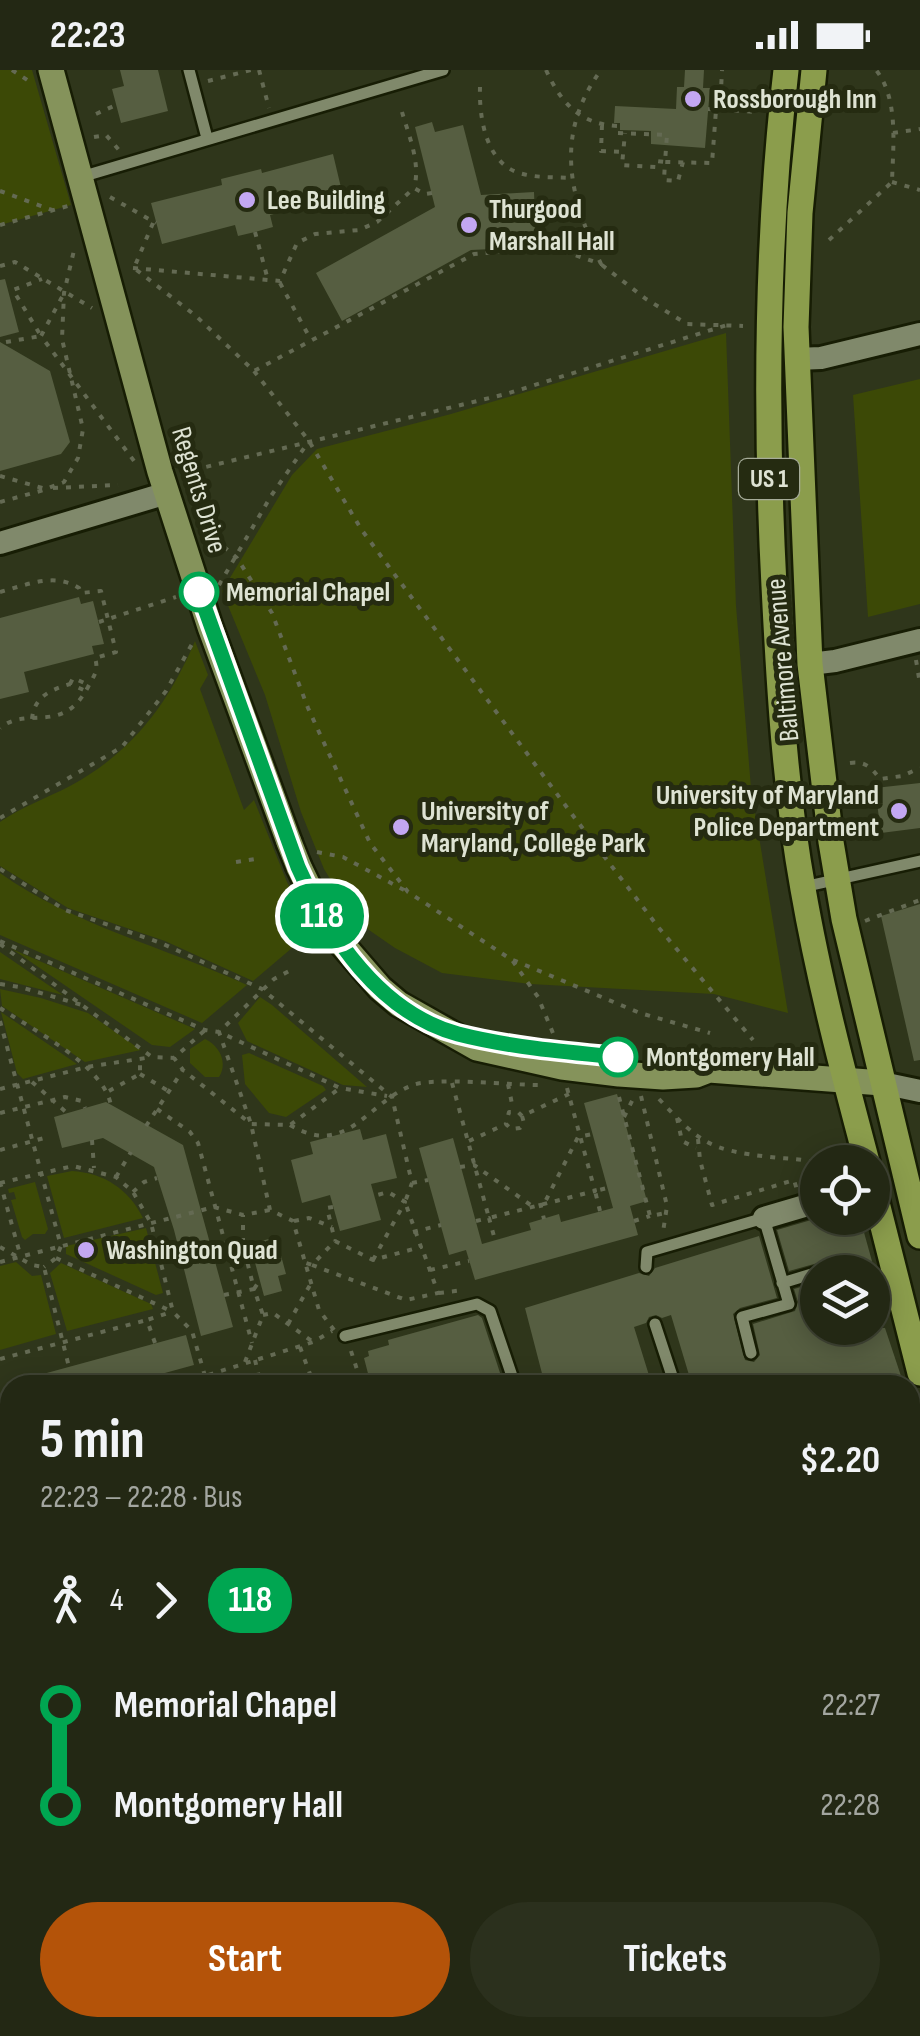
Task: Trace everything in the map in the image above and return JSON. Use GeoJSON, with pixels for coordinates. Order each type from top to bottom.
{"type":"FeatureCollection","features":[{"type":"Feature","properties":{"kind":"main road","name":"Baltimore Avenue"},"geometry":{"type":"LineString","coordinates":[[786,70],[770,256],[768,416],[783,734],[802,886],[863,1145]]}},
{"type":"Feature","properties":{"kind":"main road","name":"Baltimore Avenue"},"geometry":{"type":"LineString","coordinates":[[814,70],[800,213],[796,359],[810,664],[837,880],[906,1084],[920,1236]]}},
{"type":"Feature","properties":{"kind":"main road"},"geometry":{"type":"LineString","coordinates":[[886,1235],[920,1373]]}},
{"type":"Feature","properties":{"kind":"street","name":"Regents Drive"},"geometry":{"type":"LineString","coordinates":[[39,75],[81,177],[167,493],[210,628],[330,929],[380,988],[398,1004],[456,1033],[556,1050],[698,1065],[709,1070],[906,1084]]}},
{"type":"Feature","properties":{"kind":"street"},"geometry":{"type":"LineString","coordinates":[[796,359],[821,358],[920,334]]}},
{"type":"Feature","properties":{"kind":"street"},"geometry":{"type":"LineString","coordinates":[[0,543],[167,493]]}},
{"type":"Feature","properties":{"kind":"street"},"geometry":{"type":"LineString","coordinates":[[810,664],[917,645]]}},
{"type":"Feature","properties":{"kind":"street"},"geometry":{"type":"LineString","coordinates":[[764,1218],[800,1202]]}},
{"type":"Feature","properties":{"kind":"lane"},"geometry":{"type":"LineString","coordinates":[[189,70],[207,138]]}},
{"type":"Feature","properties":{"kind":"lane"},"geometry":{"type":"LineString","coordinates":[[81,177],[443,70]]}},
{"type":"Feature","properties":{"kind":"lane"},"geometry":{"type":"LineString","coordinates":[[802,886],[920,861]]}},
{"type":"Feature","properties":{"kind":"lane"},"geometry":{"type":"LineString","coordinates":[[646,1267],[646,1252],[764,1218],[789,1304],[742,1317],[751,1353]]}},
{"type":"Feature","properties":{"kind":"lane"},"geometry":{"type":"LineString","coordinates":[[782,1282],[800,1277]]}},
{"type":"Feature","properties":{"kind":"lane"},"geometry":{"type":"LineString","coordinates":[[340,1333],[476,1304],[490,1311],[512,1375]]}},
{"type":"Feature","properties":{"kind":"lane"},"geometry":{"type":"LineString","coordinates":[[655,1324],[672,1375]]}},
{"type":"Feature","properties":{"kind":"path"},"geometry":{"type":"LineString","coordinates":[[193,84],[223,73],[252,70]]}},
{"type":"Feature","properties":{"kind":"path"},"geometry":{"type":"LineString","coordinates":[[259,70],[270,108]]}},
{"type":"Feature","properties":{"kind":"path"},"geometry":{"type":"LineString","coordinates":[[546,70],[556,92],[577,116],[602,126],[617,126],[616,132],[667,135],[664,180],[674,182],[682,176],[684,162]]}},
{"type":"Feature","properties":{"kind":"path"},"geometry":{"type":"LineString","coordinates":[[600,70],[577,116],[571,154],[572,192],[601,264]]}},
{"type":"Feature","properties":{"kind":"path"},"geometry":{"type":"LineString","coordinates":[[624,133],[622,165],[656,167],[657,161],[712,163],[722,70]]}},
{"type":"Feature","properties":{"kind":"path"},"geometry":{"type":"LineString","coordinates":[[829,240],[892,182],[893,133],[888,85],[876,70]]}},
{"type":"Feature","properties":{"kind":"path"},"geometry":{"type":"LineString","coordinates":[[3,72],[39,75]]}},
{"type":"Feature","properties":{"kind":"path"},"geometry":{"type":"LineString","coordinates":[[480,86],[479,110],[485,134],[498,158],[519,174],[572,178]]}},
{"type":"Feature","properties":{"kind":"path"},"geometry":{"type":"LineString","coordinates":[[96,114],[116,105]]}},
{"type":"Feature","properties":{"kind":"path"},"geometry":{"type":"LineString","coordinates":[[708,110],[754,112]]}},
{"type":"Feature","properties":{"kind":"path"},"geometry":{"type":"LineString","coordinates":[[311,340],[280,281],[287,259],[298,243],[315,234],[359,230],[377,222],[414,188],[415,157],[402,112]]}},
{"type":"Feature","properties":{"kind":"path"},"geometry":{"type":"LineString","coordinates":[[602,126],[601,151],[623,152]]}},
{"type":"Feature","properties":{"kind":"path"},"geometry":{"type":"LineString","coordinates":[[893,133],[920,129]]}},
{"type":"Feature","properties":{"kind":"path"},"geometry":{"type":"LineString","coordinates":[[892,182],[920,190]]}},
{"type":"Feature","properties":{"kind":"path"},"geometry":{"type":"LineString","coordinates":[[414,188],[426,194],[432,192]]}},
{"type":"Feature","properties":{"kind":"path"},"geometry":{"type":"LineString","coordinates":[[0,191],[53,210]]}},
{"type":"Feature","properties":{"kind":"path"},"geometry":{"type":"LineString","coordinates":[[110,198],[155,223],[131,268]]}},
{"type":"Feature","properties":{"kind":"path"},"geometry":{"type":"LineString","coordinates":[[0,225],[71,205]]}},
{"type":"Feature","properties":{"kind":"path"},"geometry":{"type":"LineString","coordinates":[[255,232],[268,280]]}},
{"type":"Feature","properties":{"kind":"path"},"geometry":{"type":"LineString","coordinates":[[0,490],[3,501],[64,482],[78,458],[83,429],[62,339],[64,292],[77,236]]}},
{"type":"Feature","properties":{"kind":"path"},"geometry":{"type":"LineString","coordinates":[[254,371],[474,254],[566,252],[601,264],[686,324],[743,326]]}},
{"type":"Feature","properties":{"kind":"path"},"geometry":{"type":"LineString","coordinates":[[0,266],[15,262],[99,312]]}},
{"type":"Feature","properties":{"kind":"path"},"geometry":{"type":"LineString","coordinates":[[131,268],[280,281]]}},
{"type":"Feature","properties":{"kind":"path"},"geometry":{"type":"LineString","coordinates":[[131,268],[196,316],[254,371],[309,441],[361,529],[635,896],[753,1040]]}},
{"type":"Feature","properties":{"kind":"path"},"geometry":{"type":"LineString","coordinates":[[42,279],[13,290],[69,375],[130,459],[140,465]]}},
{"type":"Feature","properties":{"kind":"path"},"geometry":{"type":"LineString","coordinates":[[41,336],[64,292]]}},
{"type":"Feature","properties":{"kind":"path"},"geometry":{"type":"LineString","coordinates":[[187,472],[506,394],[726,325]]}},
{"type":"Feature","properties":{"kind":"path"},"geometry":{"type":"LineString","coordinates":[[6,342],[41,336]]}},
{"type":"Feature","properties":{"kind":"path"},"geometry":{"type":"LineString","coordinates":[[215,591],[309,441]]}},
{"type":"Feature","properties":{"kind":"path"},"geometry":{"type":"LineString","coordinates":[[0,476],[46,489],[119,485]]}},
{"type":"Feature","properties":{"kind":"path"},"geometry":{"type":"LineString","coordinates":[[204,530],[237,558],[272,613],[352,809],[370,843],[408,892]]}},
{"type":"Feature","properties":{"kind":"path"},"geometry":{"type":"LineString","coordinates":[[0,592],[52,579],[66,580],[79,588],[81,594],[101,590],[116,652],[96,658],[98,670],[86,691],[56,717],[18,718],[0,728]]}},
{"type":"Feature","properties":{"kind":"path"},"geometry":{"type":"LineString","coordinates":[[99,622],[186,594]]}},
{"type":"Feature","properties":{"kind":"path"},"geometry":{"type":"LineString","coordinates":[[0,818],[122,747],[166,691],[194,639]]}},
{"type":"Feature","properties":{"kind":"path"},"geometry":{"type":"LineString","coordinates":[[917,645],[920,684]]}},
{"type":"Feature","properties":{"kind":"path"},"geometry":{"type":"LineString","coordinates":[[32,719],[40,698],[77,678],[89,685]]}},
{"type":"Feature","properties":{"kind":"path"},"geometry":{"type":"LineString","coordinates":[[70,684],[86,691]]}},
{"type":"Feature","properties":{"kind":"path"},"geometry":{"type":"LineString","coordinates":[[850,763],[871,767],[880,779],[920,768]]}},
{"type":"Feature","properties":{"kind":"path"},"geometry":{"type":"LineString","coordinates":[[854,798],[876,795]]}},
{"type":"Feature","properties":{"kind":"path"},"geometry":{"type":"LineString","coordinates":[[860,830],[880,827]]}},
{"type":"Feature","properties":{"kind":"path"},"geometry":{"type":"LineString","coordinates":[[300,854],[343,856],[408,892],[512,960],[640,1013],[710,1033]]}},
{"type":"Feature","properties":{"kind":"path"},"geometry":{"type":"LineString","coordinates":[[236,862],[261,858]]}},
{"type":"Feature","properties":{"kind":"path"},"geometry":{"type":"LineString","coordinates":[[0,869],[65,910],[161,943],[262,989],[392,1097],[412,1184],[373,1260]]}},
{"type":"Feature","properties":{"kind":"path"},"geometry":{"type":"LineString","coordinates":[[865,920],[920,900]]}},
{"type":"Feature","properties":{"kind":"path"},"geometry":{"type":"LineString","coordinates":[[0,942],[205,1030],[219,1032],[340,1088],[392,1097]]}},
{"type":"Feature","properties":{"kind":"path"},"geometry":{"type":"LineString","coordinates":[[0,942],[152,1057]]}},
{"type":"Feature","properties":{"kind":"path"},"geometry":{"type":"LineString","coordinates":[[512,960],[538,997],[554,1038]]}},
{"type":"Feature","properties":{"kind":"path"},"geometry":{"type":"LineString","coordinates":[[219,1032],[262,989],[292,969]]}},
{"type":"Feature","properties":{"kind":"path"},"geometry":{"type":"LineString","coordinates":[[0,984],[88,1007]]}},
{"type":"Feature","properties":{"kind":"path"},"geometry":{"type":"LineString","coordinates":[[0,1008],[88,1067],[109,1091],[111,1106]]}},
{"type":"Feature","properties":{"kind":"path"},"geometry":{"type":"LineString","coordinates":[[0,1021],[61,1246],[56,1258],[44,1267],[32,1265],[0,1247]]}},
{"type":"Feature","properties":{"kind":"path"},"geometry":{"type":"LineString","coordinates":[[0,1089],[88,1067],[152,1057],[174,1058],[205,1030]]}},
{"type":"Feature","properties":{"kind":"path"},"geometry":{"type":"LineString","coordinates":[[219,1032],[251,1124],[270,1210]]}},
{"type":"Feature","properties":{"kind":"path"},"geometry":{"type":"LineString","coordinates":[[174,1058],[183,1070],[251,1124],[290,1126],[306,1135],[335,1136],[415,1084],[547,1086]]}},
{"type":"Feature","properties":{"kind":"path"},"geometry":{"type":"LineString","coordinates":[[140,1059],[140,1074]]}},
{"type":"Feature","properties":{"kind":"path"},"geometry":{"type":"LineString","coordinates":[[146,1126],[183,1070]]}},
{"type":"Feature","properties":{"kind":"path"},"geometry":{"type":"LineString","coordinates":[[109,1091],[140,1074]]}},
{"type":"Feature","properties":{"kind":"path"},"geometry":{"type":"LineString","coordinates":[[140,1074],[170,1092]]}},
{"type":"Feature","properties":{"kind":"path"},"geometry":{"type":"LineString","coordinates":[[32,1082],[67,1113]]}},
{"type":"Feature","properties":{"kind":"path"},"geometry":{"type":"LineString","coordinates":[[452,1083],[495,1240]]}},
{"type":"Feature","properties":{"kind":"path"},"geometry":{"type":"LineString","coordinates":[[506,1124],[511,1129],[524,1123],[514,1111],[508,1084]]}},
{"type":"Feature","properties":{"kind":"path"},"geometry":{"type":"LineString","coordinates":[[566,1086],[600,1211]]}},
{"type":"Feature","properties":{"kind":"path"},"geometry":{"type":"LineString","coordinates":[[290,1126],[340,1088]]}},
{"type":"Feature","properties":{"kind":"path"},"geometry":{"type":"LineString","coordinates":[[618,1093],[650,1216]]}},
{"type":"Feature","properties":{"kind":"path"},"geometry":{"type":"LineString","coordinates":[[522,1116],[569,1094]]}},
{"type":"Feature","properties":{"kind":"path"},"geometry":{"type":"LineString","coordinates":[[624,1117],[638,1096],[667,1206],[663,1232]]}},
{"type":"Feature","properties":{"kind":"path"},"geometry":{"type":"LineString","coordinates":[[656,1096],[698,1139],[724,1150],[800,1159]]}},
{"type":"Feature","properties":{"kind":"path"},"geometry":{"type":"LineString","coordinates":[[0,1114],[75,1097],[85,1108]]}},
{"type":"Feature","properties":{"kind":"path"},"geometry":{"type":"LineString","coordinates":[[158,1110],[190,1132],[198,1143],[252,1343]]}},
{"type":"Feature","properties":{"kind":"path"},"geometry":{"type":"LineString","coordinates":[[506,1124],[507,1114],[514,1111]]}},
{"type":"Feature","properties":{"kind":"path"},"geometry":{"type":"LineString","coordinates":[[677,1118],[682,1141],[698,1148]]}},
{"type":"Feature","properties":{"kind":"path"},"geometry":{"type":"LineString","coordinates":[[468,1142],[506,1124]]}},
{"type":"Feature","properties":{"kind":"path"},"geometry":{"type":"LineString","coordinates":[[544,1219],[543,1202],[578,1138],[592,1134]]}},
{"type":"Feature","properties":{"kind":"path"},"geometry":{"type":"LineString","coordinates":[[0,1150],[48,1137]]}},
{"type":"Feature","properties":{"kind":"path"},"geometry":{"type":"LineString","coordinates":[[698,1139],[712,1205],[794,1180],[800,1188]]}},
{"type":"Feature","properties":{"kind":"path"},"geometry":{"type":"LineString","coordinates":[[92,1140],[94,1168]]}},
{"type":"Feature","properties":{"kind":"path"},"geometry":{"type":"LineString","coordinates":[[116,1177],[131,1152]]}},
{"type":"Feature","properties":{"kind":"path"},"geometry":{"type":"LineString","coordinates":[[460,1167],[474,1165],[532,1206]]}},
{"type":"Feature","properties":{"kind":"path"},"geometry":{"type":"LineString","coordinates":[[21,1257],[0,1182],[73,1166],[94,1168],[116,1177],[133,1192],[151,1223],[173,1312]]}},
{"type":"Feature","properties":{"kind":"path"},"geometry":{"type":"LineString","coordinates":[[133,1192],[144,1182],[157,1178]]}},
{"type":"Feature","properties":{"kind":"path"},"geometry":{"type":"LineString","coordinates":[[412,1184],[428,1180]]}},
{"type":"Feature","properties":{"kind":"path"},"geometry":{"type":"LineString","coordinates":[[476,1221],[608,1188]]}},
{"type":"Feature","properties":{"kind":"path"},"geometry":{"type":"LineString","coordinates":[[309,1264],[406,1300],[438,1293],[405,1202],[388,1192],[374,1196]]}},
{"type":"Feature","properties":{"kind":"path"},"geometry":{"type":"LineString","coordinates":[[333,1206],[326,1208],[335,1241]]}},
{"type":"Feature","properties":{"kind":"path"},"geometry":{"type":"LineString","coordinates":[[0,1262],[214,1207],[243,1215],[270,1210],[292,1221],[309,1218],[332,1227]]}},
{"type":"Feature","properties":{"kind":"path"},"geometry":{"type":"LineString","coordinates":[[634,1221],[666,1212]]}},
{"type":"Feature","properties":{"kind":"path"},"geometry":{"type":"LineString","coordinates":[[243,1215],[243,1245],[263,1315],[245,1362]]}},
{"type":"Feature","properties":{"kind":"path"},"geometry":{"type":"LineString","coordinates":[[292,1221],[309,1264],[319,1310],[340,1333],[358,1375]]}},
{"type":"Feature","properties":{"kind":"path"},"geometry":{"type":"LineString","coordinates":[[413,1232],[441,1225]]}},
{"type":"Feature","properties":{"kind":"path"},"geometry":{"type":"LineString","coordinates":[[335,1241],[373,1260],[422,1248]]}},
{"type":"Feature","properties":{"kind":"path"},"geometry":{"type":"LineString","coordinates":[[309,1264],[335,1241]]}},
{"type":"Feature","properties":{"kind":"path"},"geometry":{"type":"LineString","coordinates":[[212,1252],[243,1245]]}},
{"type":"Feature","properties":{"kind":"path"},"geometry":{"type":"LineString","coordinates":[[56,1258],[173,1312],[192,1331],[204,1375]]}},
{"type":"Feature","properties":{"kind":"path"},"geometry":{"type":"LineString","coordinates":[[430,1270],[469,1261]]}},
{"type":"Feature","properties":{"kind":"path"},"geometry":{"type":"LineString","coordinates":[[44,1267],[69,1367]]}},
{"type":"Feature","properties":{"kind":"path"},"geometry":{"type":"LineString","coordinates":[[224,1294],[254,1288],[260,1280]]}},
{"type":"Feature","properties":{"kind":"path"},"geometry":{"type":"LineString","coordinates":[[288,1324],[312,1282]]}},
{"type":"Feature","properties":{"kind":"path"},"geometry":{"type":"LineString","coordinates":[[0,1359],[173,1312]]}},
{"type":"Feature","properties":{"kind":"path"},"geometry":{"type":"LineString","coordinates":[[263,1315],[273,1313],[313,1342]]}},
{"type":"Feature","properties":{"kind":"path"},"geometry":{"type":"LineString","coordinates":[[147,1320],[155,1343]]}},
{"type":"Feature","properties":{"kind":"path"},"geometry":{"type":"LineString","coordinates":[[207,1375],[340,1333]]}},
{"type":"Feature","properties":{"kind":"path"},"geometry":{"type":"LineString","coordinates":[[300,1346],[310,1374]]}},
{"type":"Feature","properties":{"kind":"path"},"geometry":{"type":"LineString","coordinates":[[255,1360],[259,1375]]}},
{"type":"Feature","properties":{"kind":"green space"},"geometry":{"type":"Polygon","coordinates":[[[0,70],[32,70],[71,205],[0,225],[0,70]]]}},
{"type":"Feature","properties":{"kind":"green space"},"geometry":{"type":"Polygon","coordinates":[[[726,333],[736,606],[751,788],[788,1013],[714,994],[530,984],[442,973],[356,921],[324,869],[301,812],[265,695],[222,591],[292,475],[317,449],[726,333]]]}},
{"type":"Feature","properties":{"kind":"green space"},"geometry":{"type":"Polygon","coordinates":[[[920,379],[920,604],[868,617],[853,395],[920,379]]]}},
{"type":"Feature","properties":{"kind":"green space"},"geometry":{"type":"Polygon","coordinates":[[[195,641],[208,675],[200,689],[244,810],[254,800],[287,882],[312,931],[253,981],[165,941],[68,908],[0,866],[0,822],[92,773],[129,742],[160,706],[195,641]]]}},
{"type":"Feature","properties":{"kind":"green space"},"geometry":{"type":"Polygon","coordinates":[[[0,873],[58,907],[247,985],[202,1023],[0,935],[0,873]]]}},
{"type":"Feature","properties":{"kind":"green space"},"geometry":{"type":"Polygon","coordinates":[[[12,949],[195,1029],[170,1047],[152,1045],[12,949]]]}},
{"type":"Feature","properties":{"kind":"green space"},"geometry":{"type":"Polygon","coordinates":[[[0,952],[63,995],[0,979],[0,952]]]}},
{"type":"Feature","properties":{"kind":"green space"},"geometry":{"type":"Polygon","coordinates":[[[0,989],[88,1013],[141,1050],[85,1062],[2,1006],[0,989]]]}},
{"type":"Feature","properties":{"kind":"green space"},"geometry":{"type":"Polygon","coordinates":[[[260,997],[367,1087],[343,1085],[247,1041],[238,1023],[260,997]]]}},
{"type":"Feature","properties":{"kind":"green space"},"geometry":{"type":"Polygon","coordinates":[[[1,1012],[77,1064],[23,1079],[17,1073],[1,1012]]]}},
{"type":"Feature","properties":{"kind":"green space"},"geometry":{"type":"Polygon","coordinates":[[[205,1039],[221,1055],[219,1077],[205,1077],[190,1063],[190,1049],[205,1039]]]}},
{"type":"Feature","properties":{"kind":"green space"},"geometry":{"type":"Polygon","coordinates":[[[249,1053],[326,1090],[286,1117],[269,1113],[245,1084],[242,1055],[249,1053]]]}},
{"type":"Feature","properties":{"kind":"green space"},"geometry":{"type":"Polygon","coordinates":[[[72,1171],[114,1184],[143,1218],[64,1238],[47,1176],[72,1171]]]}},
{"type":"Feature","properties":{"kind":"green space"},"geometry":{"type":"Polygon","coordinates":[[[35,1182],[48,1229],[45,1234],[33,1234],[25,1240],[11,1200],[16,1199],[14,1192],[9,1193],[8,1189],[35,1182]]]}},
{"type":"Feature","properties":{"kind":"green space"},"geometry":{"type":"Polygon","coordinates":[[[146,1228],[163,1293],[156,1295],[66,1254],[66,1246],[146,1228]]]}},
{"type":"Feature","properties":{"kind":"green space"},"geometry":{"type":"Polygon","coordinates":[[[16,1262],[32,1276],[41,1275],[56,1334],[0,1350],[0,1266],[16,1262]]]}},
{"type":"Feature","properties":{"kind":"green space"},"geometry":{"type":"Polygon","coordinates":[[[61,1263],[151,1304],[153,1309],[67,1331],[50,1273],[61,1263]]]}},
{"type":"Feature","properties":{"kind":"building"},"geometry":{"type":"Polygon","coordinates":[[[120,70],[158,70],[168,111],[121,123],[112,89],[124,86],[120,70]]]}},
{"type":"Feature","properties":{"kind":"building"},"geometry":{"type":"Polygon","coordinates":[[[685,70],[704,70],[703,88],[710,88],[705,148],[651,144],[651,131],[620,130],[620,123],[614,123],[615,106],[676,109],[677,87],[684,87],[685,70]]]}},
{"type":"Feature","properties":{"kind":"building","name":"Thurgood Marshall Hall"},"geometry":{"type":"Polygon","coordinates":[[[432,122],[435,132],[463,125],[481,195],[534,192],[536,247],[471,250],[342,321],[316,273],[435,207],[415,127],[432,122]]]}},
{"type":"Feature","properties":{"kind":"building","name":"Lee Building"},"geometry":{"type":"Polygon","coordinates":[[[333,154],[343,196],[270,215],[273,227],[255,232],[238,236],[235,225],[162,244],[151,203],[222,185],[221,179],[261,169],[262,173],[333,154]]]}},
{"type":"Feature","properties":{"kind":"building"},"geometry":{"type":"Polygon","coordinates":[[[5,279],[19,332],[0,337],[0,280],[5,279]]]}},
{"type":"Feature","properties":{"kind":"building"},"geometry":{"type":"Polygon","coordinates":[[[0,342],[50,371],[70,442],[61,454],[0,471],[0,342]]]}},
{"type":"Feature","properties":{"kind":"building"},"geometry":{"type":"Polygon","coordinates":[[[79,597],[81,604],[93,601],[104,644],[92,646],[94,654],[24,672],[29,692],[0,699],[0,618],[79,597]]]}},
{"type":"Feature","properties":{"kind":"building","name":"University of Maryland Police Department"},"geometry":{"type":"Polygon","coordinates":[[[920,783],[920,828],[881,833],[875,788],[920,783]]]}},
{"type":"Feature","properties":{"kind":"building"},"geometry":{"type":"Polygon","coordinates":[[[920,904],[920,1060],[914,1061],[881,916],[920,904]]]}},
{"type":"Feature","properties":{"kind":"building"},"geometry":{"type":"Polygon","coordinates":[[[617,1094],[647,1201],[630,1206],[638,1235],[475,1280],[466,1250],[449,1255],[419,1148],[453,1138],[482,1244],[531,1230],[529,1223],[559,1214],[561,1222],[613,1208],[584,1103],[617,1094]]]}},
{"type":"Feature","properties":{"kind":"building"},"geometry":{"type":"Polygon","coordinates":[[[106,1102],[183,1145],[233,1327],[201,1336],[154,1167],[103,1138],[62,1148],[54,1117],[106,1102]]]}},
{"type":"Feature","properties":{"kind":"building"},"geometry":{"type":"Polygon","coordinates":[[[360,1129],[363,1140],[386,1134],[397,1178],[371,1184],[381,1220],[340,1231],[330,1195],[302,1203],[291,1160],[313,1154],[310,1142],[360,1129]]]}},
{"type":"Feature","properties":{"kind":"building"},"geometry":{"type":"Polygon","coordinates":[[[800,1223],[800,1235],[865,1235],[870,1255],[800,1255],[800,1268],[789,1271],[777,1230],[800,1223]]]}},
{"type":"Feature","properties":{"kind":"building"},"geometry":{"type":"Polygon","coordinates":[[[759,1236],[777,1298],[740,1308],[733,1314],[745,1360],[754,1362],[760,1355],[753,1324],[795,1311],[798,1302],[794,1289],[800,1287],[800,1345],[890,1343],[901,1375],[689,1375],[671,1315],[656,1315],[634,1327],[649,1375],[542,1375],[525,1308],[639,1273],[649,1276],[655,1268],[759,1236]]]}},
{"type":"Feature","properties":{"kind":"building"},"geometry":{"type":"Polygon","coordinates":[[[276,1237],[286,1274],[278,1276],[282,1291],[264,1296],[250,1244],[276,1237]]]}},
{"type":"Feature","properties":{"kind":"building"},"geometry":{"type":"Polygon","coordinates":[[[478,1315],[501,1375],[368,1375],[364,1358],[369,1356],[368,1351],[389,1345],[388,1340],[478,1315]]]}},
{"type":"Feature","properties":{"kind":"building"},"geometry":{"type":"Polygon","coordinates":[[[186,1335],[194,1365],[158,1375],[39,1375],[186,1335]]]}},
{"type":"Feature","properties":{"kind":"bus line","name":"118"},"geometry":{"type":"LineString","coordinates":[[199,592],[298,867],[317,908],[344,949],[398,1004],[456,1033],[618,1057]]}},
{"type":"Feature","properties":{"kind":"place","name":"Rossborough Inn"},"geometry":{"type":"Point","coordinates":[693,99]}},
{"type":"Feature","properties":{"kind":"place","name":"Lee Building"},"geometry":{"type":"Point","coordinates":[247,200]}},
{"type":"Feature","properties":{"kind":"place","name":"Thurgood Marshall Hall"},"geometry":{"type":"Point","coordinates":[469,225]}},
{"type":"Feature","properties":{"kind":"place","name":"Memorial Chapel"},"geometry":{"type":"Point","coordinates":[199,592]}},
{"type":"Feature","properties":{"kind":"place","name":"University of Maryland Police Department"},"geometry":{"type":"Point","coordinates":[899,811]}},
{"type":"Feature","properties":{"kind":"place","name":"University of Maryland, College Park"},"geometry":{"type":"Point","coordinates":[401,827]}},
{"type":"Feature","properties":{"kind":"place","name":"Montgomery Hall"},"geometry":{"type":"Point","coordinates":[618,1057]}},
{"type":"Feature","properties":{"kind":"place","name":"Washington Quad"},"geometry":{"type":"Point","coordinates":[86,1250]}}]}
